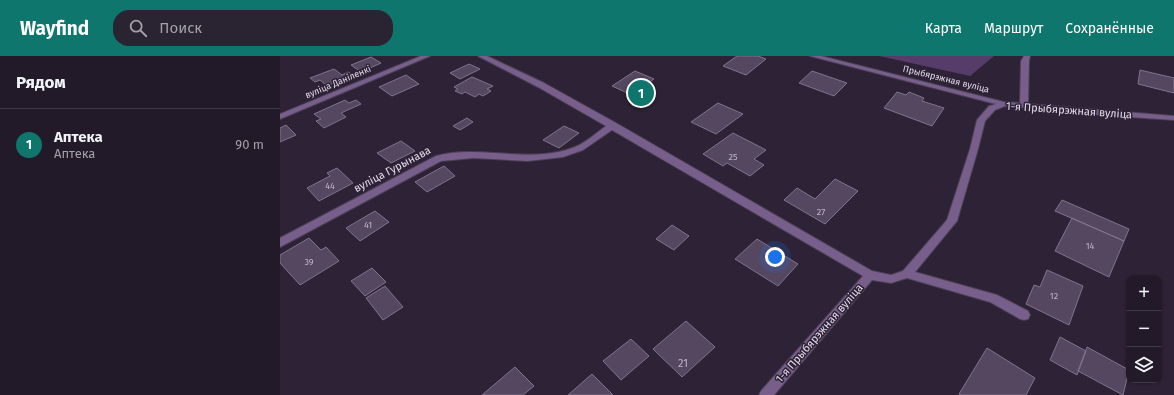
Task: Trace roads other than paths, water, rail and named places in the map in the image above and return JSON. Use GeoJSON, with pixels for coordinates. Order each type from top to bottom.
{"type":"FeatureCollection","features":[{"type":"Feature","properties":{"kind":"street","name":"вуліца Даніленкі"},"geometry":{"type":"LineString","coordinates":[[280,117],[427,56]]}},
{"type":"Feature","properties":{"kind":"street"},"geometry":{"type":"LineString","coordinates":[[481,56],[541,85],[613,125],[870,275]]}},
{"type":"Feature","properties":{"kind":"street","name":"Прыбярэжная вуліца"},"geometry":{"type":"LineString","coordinates":[[813,56],[1004,104]]}},
{"type":"Feature","properties":{"kind":"street"},"geometry":{"type":"LineString","coordinates":[[1024,106],[1025,61],[1027,56]]}},
{"type":"Feature","properties":{"kind":"street","name":"1-я Прыбярэжная вуліца"},"geometry":{"type":"LineString","coordinates":[[766,395],[870,275],[891,279],[907,274],[952,222],[981,120],[992,108],[1004,104],[1085,112],[1174,118]]}},
{"type":"Feature","properties":{"kind":"street","name":"вуліца Гурынава"},"geometry":{"type":"LineString","coordinates":[[280,243],[439,158],[456,154],[503,158],[551,157],[580,148],[613,125]]}},
{"type":"Feature","properties":{"kind":"street"},"geometry":{"type":"LineString","coordinates":[[907,274],[993,298],[1024,315]]}},
{"type":"Feature","properties":{"kind":"place","name":"Аптека"},"geometry":{"type":"Point","coordinates":[641,93]}}]}
